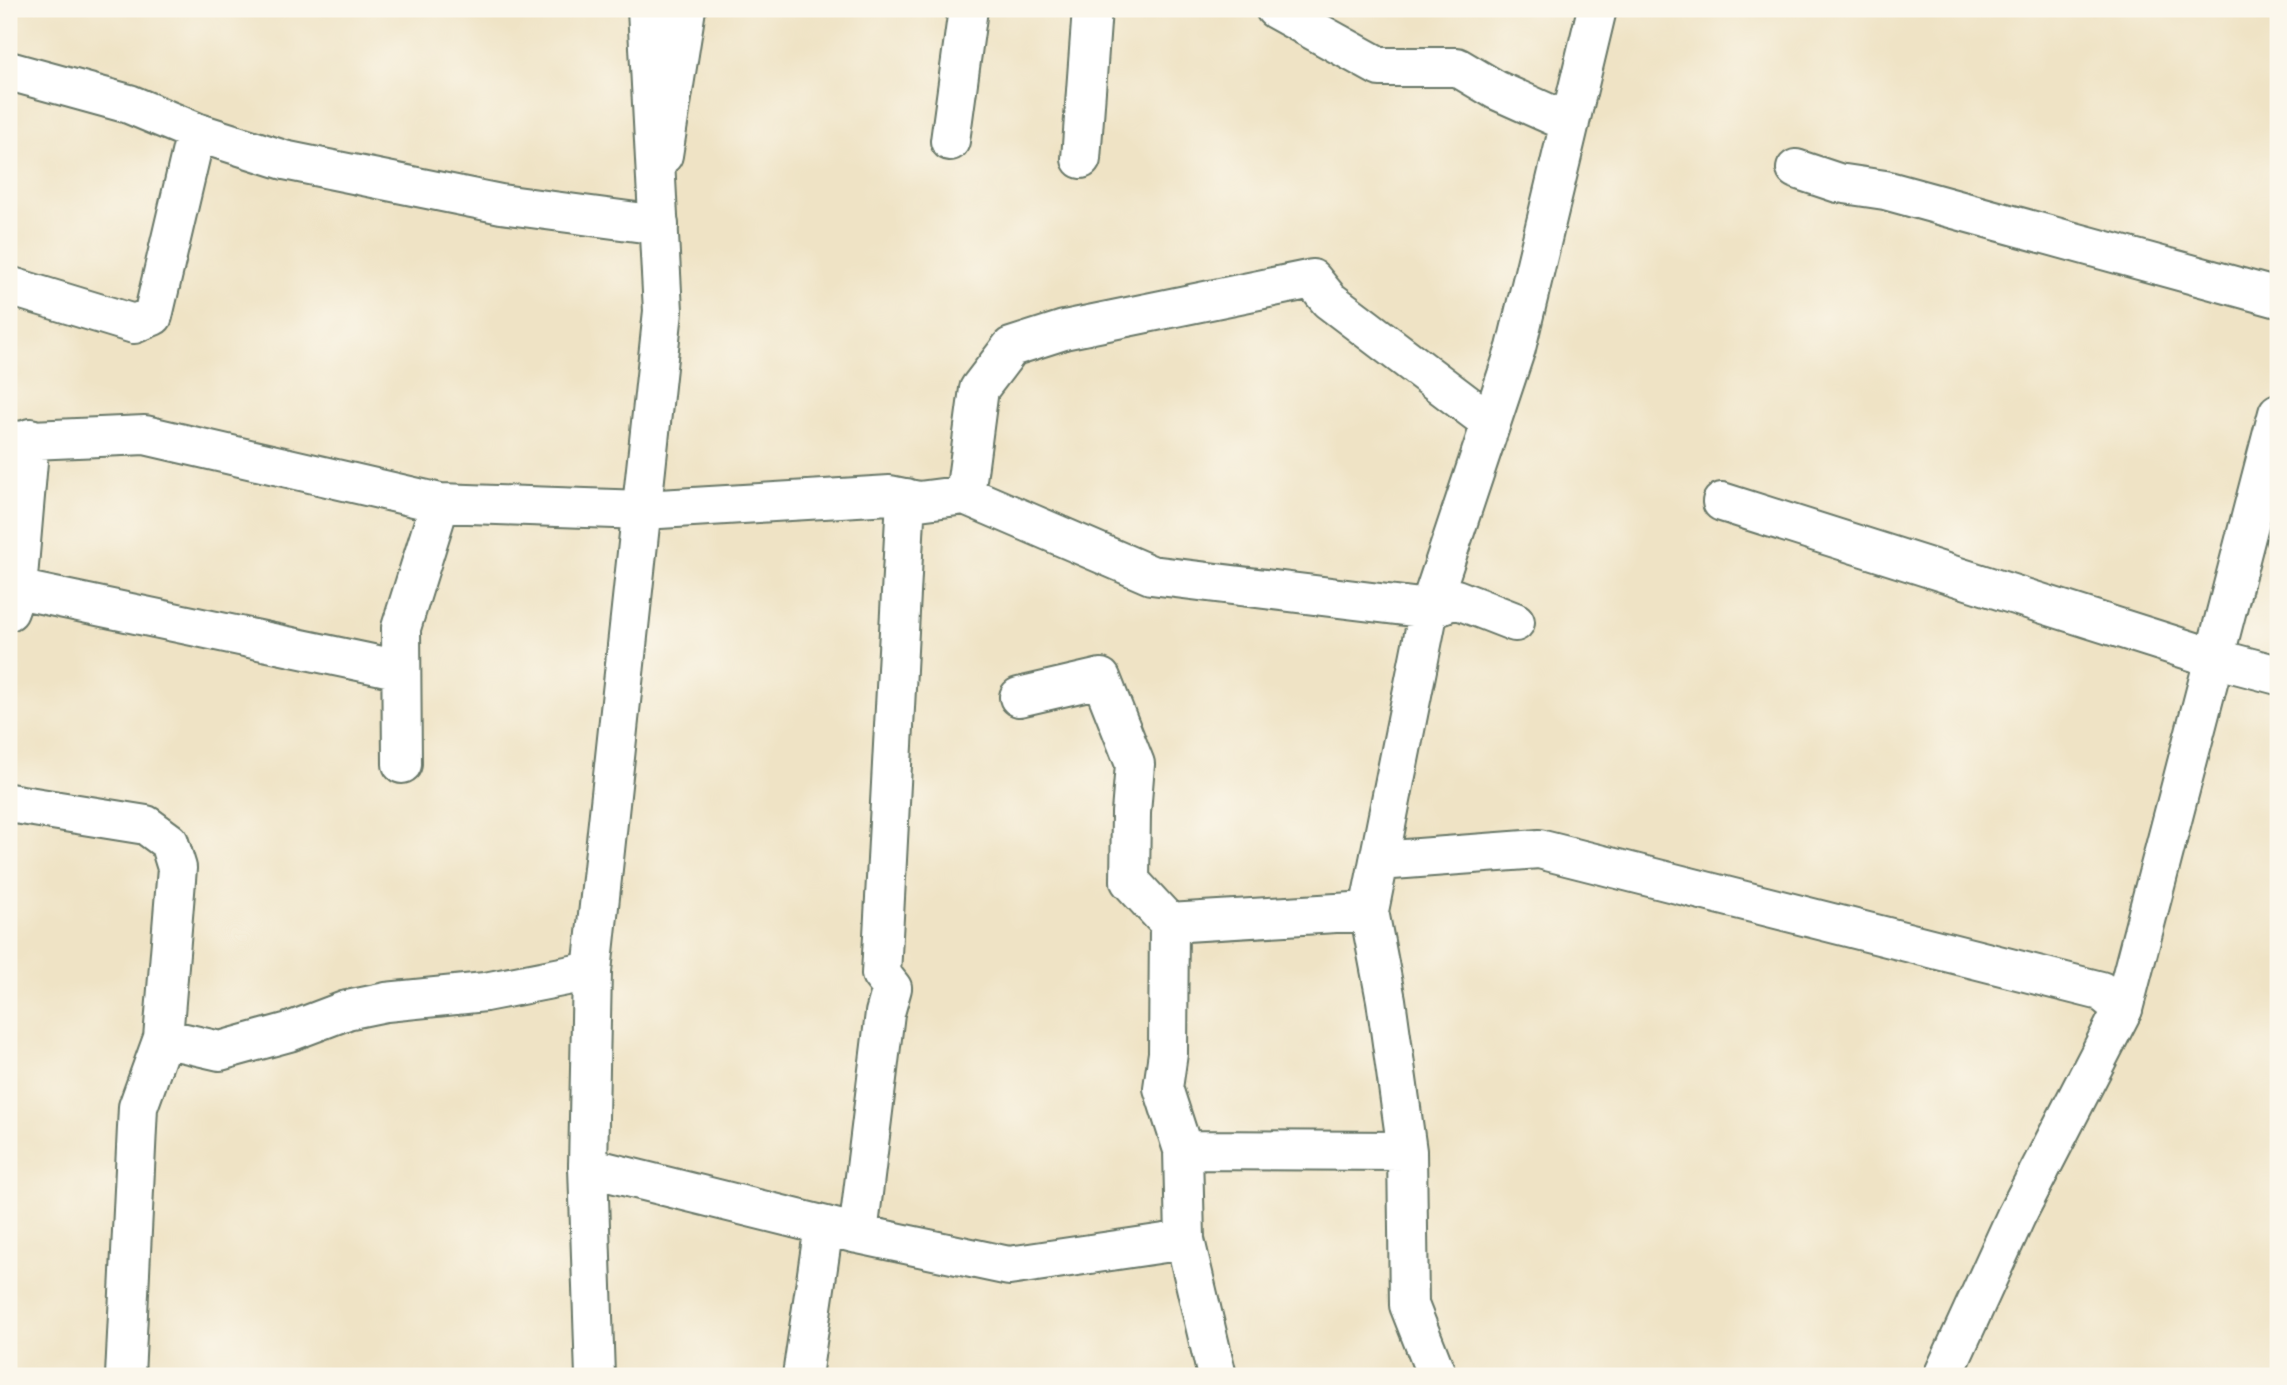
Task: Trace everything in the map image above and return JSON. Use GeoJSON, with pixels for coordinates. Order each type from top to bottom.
{"type":"FeatureCollection","features":[{"type":"Feature","properties":{"kind":"street"},"geometry":{"type":"LineString","coordinates":[[595,1376],[589,1167],[592,971],[663,311],[646,9]]}},
{"type":"Feature","properties":{"kind":"street"},"geometry":{"type":"LineString","coordinates":[[658,209],[687,9]]}},
{"type":"Feature","properties":{"kind":"street"},"geometry":{"type":"LineString","coordinates":[[950,141],[968,9]]}},
{"type":"Feature","properties":{"kind":"street"},"geometry":{"type":"LineString","coordinates":[[1081,159],[1091,9]]}},
{"type":"Feature","properties":{"kind":"street"},"geometry":{"type":"LineString","coordinates":[[1275,9],[1380,67],[1457,67],[1496,90],[1570,123]]}},
{"type":"Feature","properties":{"kind":"street"},"geometry":{"type":"LineString","coordinates":[[1437,1376],[1409,1305],[1407,1152],[1387,1000],[1369,911],[1429,609],[1516,348],[1597,9]]}},
{"type":"Feature","properties":{"kind":"street"},"geometry":{"type":"LineString","coordinates":[[9,71],[129,104],[196,132],[284,160],[487,202],[658,209]]}},
{"type":"Feature","properties":{"kind":"street"},"geometry":{"type":"LineString","coordinates":[[9,286],[134,324],[153,316],[196,132]]}},
{"type":"Feature","properties":{"kind":"street"},"geometry":{"type":"LineString","coordinates":[[1796,170],[1838,183],[1885,190],[2278,298]]}},
{"type":"Feature","properties":{"kind":"street"},"geometry":{"type":"LineString","coordinates":[[965,495],[979,389],[1011,347],[1064,330],[1312,279],[1329,300],[1491,423]]}},
{"type":"Feature","properties":{"kind":"street"},"geometry":{"type":"LineString","coordinates":[[1943,1376],[2016,1216],[2123,1009],[2217,659],[2278,414]]}},
{"type":"Feature","properties":{"kind":"street"},"geometry":{"type":"LineString","coordinates":[[401,670],[13,600],[19,439],[145,435],[440,503],[643,510],[890,495],[919,501],[965,495],[1151,575],[1429,609],[1456,600],[1515,622]]}},
{"type":"Feature","properties":{"kind":"street"},"geometry":{"type":"LineString","coordinates":[[802,1376],[841,1230],[892,988],[881,974],[906,498]]}},
{"type":"Feature","properties":{"kind":"street"},"geometry":{"type":"LineString","coordinates":[[1722,502],[2217,659],[2278,675]]}},
{"type":"Feature","properties":{"kind":"street"},"geometry":{"type":"LineString","coordinates":[[402,764],[401,628],[440,503]]}},
{"type":"Feature","properties":{"kind":"street"},"geometry":{"type":"LineString","coordinates":[[1019,697],[1101,678],[1135,764],[1130,881],[1169,923],[1167,1053],[1163,1088],[1183,1150],[1185,1240],[1217,1376]]}},
{"type":"Feature","properties":{"kind":"street"},"geometry":{"type":"LineString","coordinates":[[9,803],[146,825],[169,842],[177,868],[163,1038],[138,1107],[125,1376]]}},
{"type":"Feature","properties":{"kind":"street"},"geometry":{"type":"LineString","coordinates":[[1379,861],[1539,849],[2101,991],[2123,1009]]}},
{"type":"Feature","properties":{"kind":"street"},"geometry":{"type":"LineString","coordinates":[[1169,923],[1369,911]]}},
{"type":"Feature","properties":{"kind":"street"},"geometry":{"type":"LineString","coordinates":[[163,1038],[220,1051],[289,1032],[347,1010],[386,1002],[485,992],[592,971]]}},
{"type":"Feature","properties":{"kind":"street"},"geometry":{"type":"LineString","coordinates":[[1183,1150],[1407,1152]]}},
{"type":"Feature","properties":{"kind":"street"},"geometry":{"type":"LineString","coordinates":[[589,1167],[841,1230],[1009,1266],[1185,1240]]}}]}
